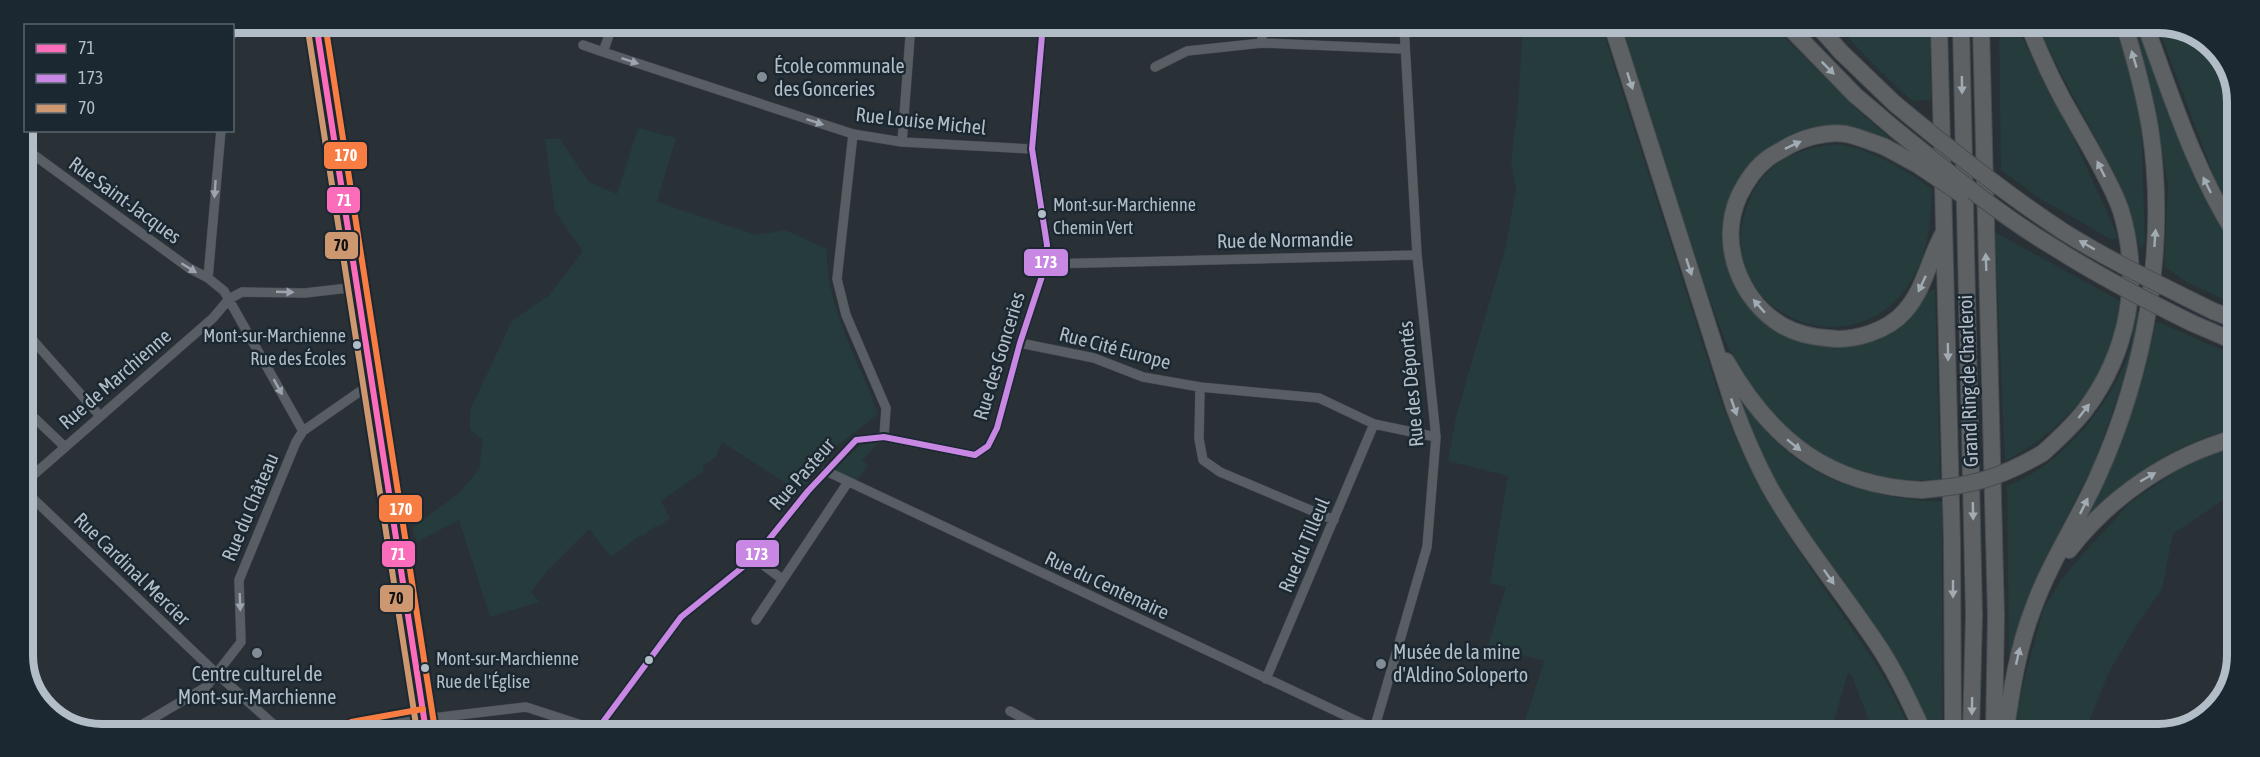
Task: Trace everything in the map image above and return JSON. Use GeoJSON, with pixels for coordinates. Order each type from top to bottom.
{"type":"FeatureCollection","features":[{"type":"Feature","properties":{"kind":"highway"},"geometry":{"type":"LineString","coordinates":[[1614,33],[1734,407],[1750,449],[1770,487],[1816,558],[1880,649],[1919,724]]}},
{"type":"Feature","properties":{"kind":"highway"},"geometry":{"type":"LineString","coordinates":[[1795,33],[1855,95],[1997,209],[2054,248],[2132,293],[2227,338]]}},
{"type":"Feature","properties":{"kind":"highway"},"geometry":{"type":"LineString","coordinates":[[1824,33],[1894,103],[1968,164],[2064,231],[2143,277],[2227,316]]}},
{"type":"Feature","properties":{"kind":"highway"},"geometry":{"type":"LineString","coordinates":[[1939,33],[1952,542],[1953,724]]}},
{"type":"Feature","properties":{"kind":"highway","name":"Grand Ring de Charleroi"},"geometry":{"type":"LineString","coordinates":[[1961,33],[1974,604],[1971,724]]}},
{"type":"Feature","properties":{"kind":"highway","name":"Grand Ring de Charleroi"},"geometry":{"type":"LineString","coordinates":[[1981,33],[1996,616],[1994,724]]}},
{"type":"Feature","properties":{"kind":"highway"},"geometry":{"type":"LineString","coordinates":[[1710,332],[1753,405],[1798,449],[1823,465],[1894,489],[1922,490],[1956,487],[1983,481],[2013,470],[2043,453],[2065,433],[2084,412],[2102,386],[2115,361],[2125,331],[2131,279],[2129,247],[2120,209],[2088,143],[2044,64],[2032,33]]}},
{"type":"Feature","properties":{"kind":"highway"},"geometry":{"type":"LineString","coordinates":[[2007,724],[2019,650],[2033,607],[2097,479],[2117,432],[2134,379],[2151,291],[2156,232],[2154,173],[2148,120],[2138,70],[2127,33]]}},
{"type":"Feature","properties":{"kind":"highway"},"geometry":{"type":"LineString","coordinates":[[2148,33],[2199,168],[2227,221]]}},
{"type":"Feature","properties":{"kind":"highway"},"geometry":{"type":"LineString","coordinates":[[1945,231],[1937,245],[1920,290],[1905,312],[1887,326],[1836,340],[1814,337],[1785,327],[1766,313],[1750,296],[1737,272],[1730,242],[1733,211],[1746,183],[1765,160],[1793,143],[1817,135],[1844,134],[1885,147],[1918,165],[1980,206],[1997,209]]}},
{"type":"Feature","properties":{"kind":"highway"},"geometry":{"type":"LineString","coordinates":[[2048,577],[2077,539],[2136,485],[2175,462],[2213,444],[2227,440]]}},
{"type":"Feature","properties":{"kind":"main road"},"geometry":{"type":"LineString","coordinates":[[318,33],[425,724]]}},
{"type":"Feature","properties":{"kind":"street"},"geometry":{"type":"LineString","coordinates":[[603,52],[610,33]]}},
{"type":"Feature","properties":{"kind":"street"},"geometry":{"type":"LineString","coordinates":[[902,142],[910,33]]}},
{"type":"Feature","properties":{"kind":"street","name":"Rue des Gonceries"},"geometry":{"type":"LineString","coordinates":[[884,437],[975,455],[988,446],[996,429],[1046,264],[1047,245],[1032,149],[1042,33]]}},
{"type":"Feature","properties":{"kind":"street"},"geometry":{"type":"LineString","coordinates":[[1262,33],[1262,43]]}},
{"type":"Feature","properties":{"kind":"street","name":"Rue des Déportés"},"geometry":{"type":"LineString","coordinates":[[1376,724],[1427,548],[1436,438],[1417,255],[1404,33]]}},
{"type":"Feature","properties":{"kind":"street"},"geometry":{"type":"LineString","coordinates":[[1155,68],[1187,51],[1262,43],[1404,49]]}},
{"type":"Feature","properties":{"kind":"street","name":"Rue Louise Michel"},"geometry":{"type":"LineString","coordinates":[[583,45],[853,134],[902,142],[1032,149]]}},
{"type":"Feature","properties":{"kind":"street"},"geometry":{"type":"LineString","coordinates":[[208,278],[221,132]]}},
{"type":"Feature","properties":{"kind":"street"},"geometry":{"type":"LineString","coordinates":[[853,134],[837,279],[846,315],[886,408],[884,437]]}},
{"type":"Feature","properties":{"kind":"street","name":"Rue Saint-Jacques"},"geometry":{"type":"LineString","coordinates":[[33,154],[224,291],[303,431]]}},
{"type":"Feature","properties":{"kind":"street","name":"Rue de Normandie"},"geometry":{"type":"LineString","coordinates":[[1046,264],[1417,255]]}},
{"type":"Feature","properties":{"kind":"street"},"geometry":{"type":"LineString","coordinates":[[229,299],[242,292],[305,293],[357,287]]}},
{"type":"Feature","properties":{"kind":"street","name":"Rue de Marchienne"},"geometry":{"type":"LineString","coordinates":[[33,475],[213,318],[229,299]]}},
{"type":"Feature","properties":{"kind":"street"},"geometry":{"type":"LineString","coordinates":[[33,340],[100,416]]}},
{"type":"Feature","properties":{"kind":"street","name":"Rue Cité Europe"},"geometry":{"type":"LineString","coordinates":[[1020,344],[1094,358],[1143,377],[1200,387],[1319,398],[1374,424],[1436,438]]}},
{"type":"Feature","properties":{"kind":"street","name":"Rue du Château"},"geometry":{"type":"LineString","coordinates":[[143,724],[206,687],[241,642],[239,580],[296,442],[303,431],[372,383]]}},
{"type":"Feature","properties":{"kind":"street"},"geometry":{"type":"LineString","coordinates":[[1200,387],[1199,439],[1203,460],[1220,472],[1334,520]]}},
{"type":"Feature","properties":{"kind":"street"},"geometry":{"type":"LineString","coordinates":[[33,417],[65,447]]}},
{"type":"Feature","properties":{"kind":"street","name":"Rue du Tilleul"},"geometry":{"type":"LineString","coordinates":[[1266,680],[1374,424]]}},
{"type":"Feature","properties":{"kind":"street","name":"Rue Pasteur"},"geometry":{"type":"LineString","coordinates":[[603,724],[681,617],[754,558],[826,471],[856,440],[884,437]]}},
{"type":"Feature","properties":{"kind":"street","name":"Rue du Centenaire"},"geometry":{"type":"LineString","coordinates":[[826,471],[1359,724]]}},
{"type":"Feature","properties":{"kind":"street"},"geometry":{"type":"LineString","coordinates":[[756,620],[848,482]]}},
{"type":"Feature","properties":{"kind":"street","name":"Rue Cardinal Mercier"},"geometry":{"type":"LineString","coordinates":[[33,499],[217,674],[273,724]]}},
{"type":"Feature","properties":{"kind":"street"},"geometry":{"type":"LineString","coordinates":[[754,558],[783,579]]}},
{"type":"Feature","properties":{"kind":"street"},"geometry":{"type":"LineString","coordinates":[[431,724],[526,707],[577,724]]}},
{"type":"Feature","properties":{"kind":"street"},"geometry":{"type":"LineString","coordinates":[[1010,711],[1034,724]]}},
{"type":"Feature","properties":{"kind":"street"},"geometry":{"type":"LineString","coordinates":[[385,724],[412,718],[423,724]]}},
{"type":"Feature","properties":{"kind":"green space"},"geometry":{"type":"Polygon","coordinates":[[[1522,33],[1604,33],[1722,404],[1741,449],[1760,488],[1783,526],[1868,652],[1892,691],[1907,724],[1870,724],[1851,674],[1848,673],[1833,724],[1524,724],[1544,661],[1488,645],[1506,587],[1490,583],[1508,476],[1448,461],[1456,416],[1505,249],[1516,190],[1511,162],[1518,105],[1522,33]]]}},
{"type":"Feature","properties":{"kind":"green space"},"geometry":{"type":"Polygon","coordinates":[[[1622,33],[1780,33],[1864,116],[1889,137],[1886,141],[1788,137],[1763,153],[1744,173],[1730,273],[1801,342],[1815,346],[1852,346],[1925,293],[1935,289],[1940,479],[1909,481],[1883,479],[1858,472],[1810,450],[1758,399],[1727,345],[1710,301],[1622,33]]]}},
{"type":"Feature","properties":{"kind":"green space"},"geometry":{"type":"Polygon","coordinates":[[[1844,33],[1930,33],[1931,100],[1912,101],[1844,33]]]}},
{"type":"Feature","properties":{"kind":"green space"},"geometry":{"type":"Polygon","coordinates":[[[1999,33],[2020,33],[2049,94],[2066,121],[2118,237],[2112,240],[2039,198],[2001,170],[1999,33]]]}},
{"type":"Feature","properties":{"kind":"green space"},"geometry":{"type":"Polygon","coordinates":[[[2041,33],[2118,33],[2141,120],[2145,241],[2141,251],[2114,173],[2041,33]]]}},
{"type":"Feature","properties":{"kind":"green space"},"geometry":{"type":"Polygon","coordinates":[[[2135,33],[2142,33],[2197,179],[2227,237],[2227,301],[2186,282],[2164,266],[2168,184],[2149,84],[2135,33]]]}},
{"type":"Feature","properties":{"kind":"green space"},"geometry":{"type":"Polygon","coordinates":[[[2160,33],[2176,35],[2196,45],[2210,57],[2222,76],[2227,98],[2227,206],[2160,33]]]}},
{"type":"Feature","properties":{"kind":"green space"},"geometry":{"type":"Polygon","coordinates":[[[638,128],[676,138],[657,202],[756,235],[785,230],[827,249],[828,271],[838,313],[878,414],[832,450],[799,492],[722,442],[716,457],[703,466],[704,471],[661,501],[670,518],[643,536],[641,535],[611,557],[589,529],[548,570],[531,592],[540,602],[490,617],[459,520],[417,542],[412,528],[459,493],[479,469],[483,440],[470,430],[470,410],[512,321],[549,295],[583,251],[555,212],[545,139],[560,139],[589,182],[617,194],[638,128]]]}},
{"type":"Feature","properties":{"kind":"green space"},"geometry":{"type":"Polygon","coordinates":[[[1840,144],[1865,151],[1899,167],[1932,189],[1932,198],[1930,225],[1924,253],[1897,299],[1866,321],[1831,327],[1797,320],[1768,302],[1748,274],[1741,238],[1751,196],[1767,173],[1788,157],[1800,152],[1840,144]]]}},
{"type":"Feature","properties":{"kind":"green space"},"geometry":{"type":"Polygon","coordinates":[[[1995,232],[2122,302],[2114,339],[2097,378],[2085,395],[2072,411],[2041,439],[2005,461],[1995,232]]]}},
{"type":"Feature","properties":{"kind":"green space"},"geometry":{"type":"Polygon","coordinates":[[[2135,310],[2142,313],[2131,359],[2095,462],[2030,593],[2009,660],[2007,486],[2027,477],[2046,464],[2082,431],[2097,412],[2121,372],[2129,352],[2135,310]]]}},
{"type":"Feature","properties":{"kind":"green space"},"geometry":{"type":"Polygon","coordinates":[[[2156,321],[2227,352],[2227,431],[2194,442],[2155,462],[2120,488],[2088,517],[2130,419],[2156,321]]]}},
{"type":"Feature","properties":{"kind":"green space"},"geometry":{"type":"Polygon","coordinates":[[[1741,400],[1756,420],[1788,452],[1824,475],[1866,491],[1910,499],[1942,501],[1942,724],[1924,724],[1833,570],[1775,482],[1738,401],[1741,400]]]}},
{"type":"Feature","properties":{"kind":"green space"},"geometry":{"type":"Polygon","coordinates":[[[864,442],[879,442],[862,461],[868,465],[855,483],[833,470],[864,442]]]}},
{"type":"Feature","properties":{"kind":"green space"},"geometry":{"type":"Polygon","coordinates":[[[2227,449],[2227,497],[2173,534],[2162,589],[2136,626],[2109,672],[2088,724],[2016,724],[2017,707],[2043,610],[2060,581],[2131,502],[2187,464],[2227,449]]]}},
{"type":"Feature","properties":{"kind":"transit line","name":"70"},"geometry":{"type":"LineString","coordinates":[[308,33],[416,724]]}},
{"type":"Feature","properties":{"kind":"transit line","name":"71"},"geometry":{"type":"LineString","coordinates":[[318,33],[425,724]]}},
{"type":"Feature","properties":{"kind":"transit line","name":"170"},"geometry":{"type":"LineString","coordinates":[[327,33],[434,724]]}},
{"type":"Feature","properties":{"kind":"transit line","name":"173"},"geometry":{"type":"LineString","coordinates":[[601,724],[681,617],[754,558],[808,491],[856,440],[884,437],[975,455],[988,446],[997,428],[1020,343],[1046,264],[1047,245],[1032,149],[1042,33]]}},
{"type":"Feature","properties":{"kind":"transit line","name":"170"},"geometry":{"type":"LineString","coordinates":[[351,722],[423,709]]}},
{"type":"Feature","properties":{"kind":"place","name":"École communale des Gonceries"},"geometry":{"type":"Point","coordinates":[762,77]}},
{"type":"Feature","properties":{"kind":"place","name":"Mont-sur-Marchienne Chemin Vert"},"geometry":{"type":"Point","coordinates":[1042,214]}},
{"type":"Feature","properties":{"kind":"place","name":"Mont-sur-Marchienne Rue des Écoles"},"geometry":{"type":"Point","coordinates":[357,345]}},
{"type":"Feature","properties":{"kind":"place","name":"Centre culturel de Mont-sur-Marchienne"},"geometry":{"type":"Point","coordinates":[257,653]}},
{"type":"Feature","properties":{"kind":"place","name":"Musée de la mine d'Aldino Soloperto"},"geometry":{"type":"Point","coordinates":[1381,664]}},
{"type":"Feature","properties":{"kind":"place","name":"Mont-sur-Marchienne Rue de l'Église"},"geometry":{"type":"Point","coordinates":[425,668]}}]}
